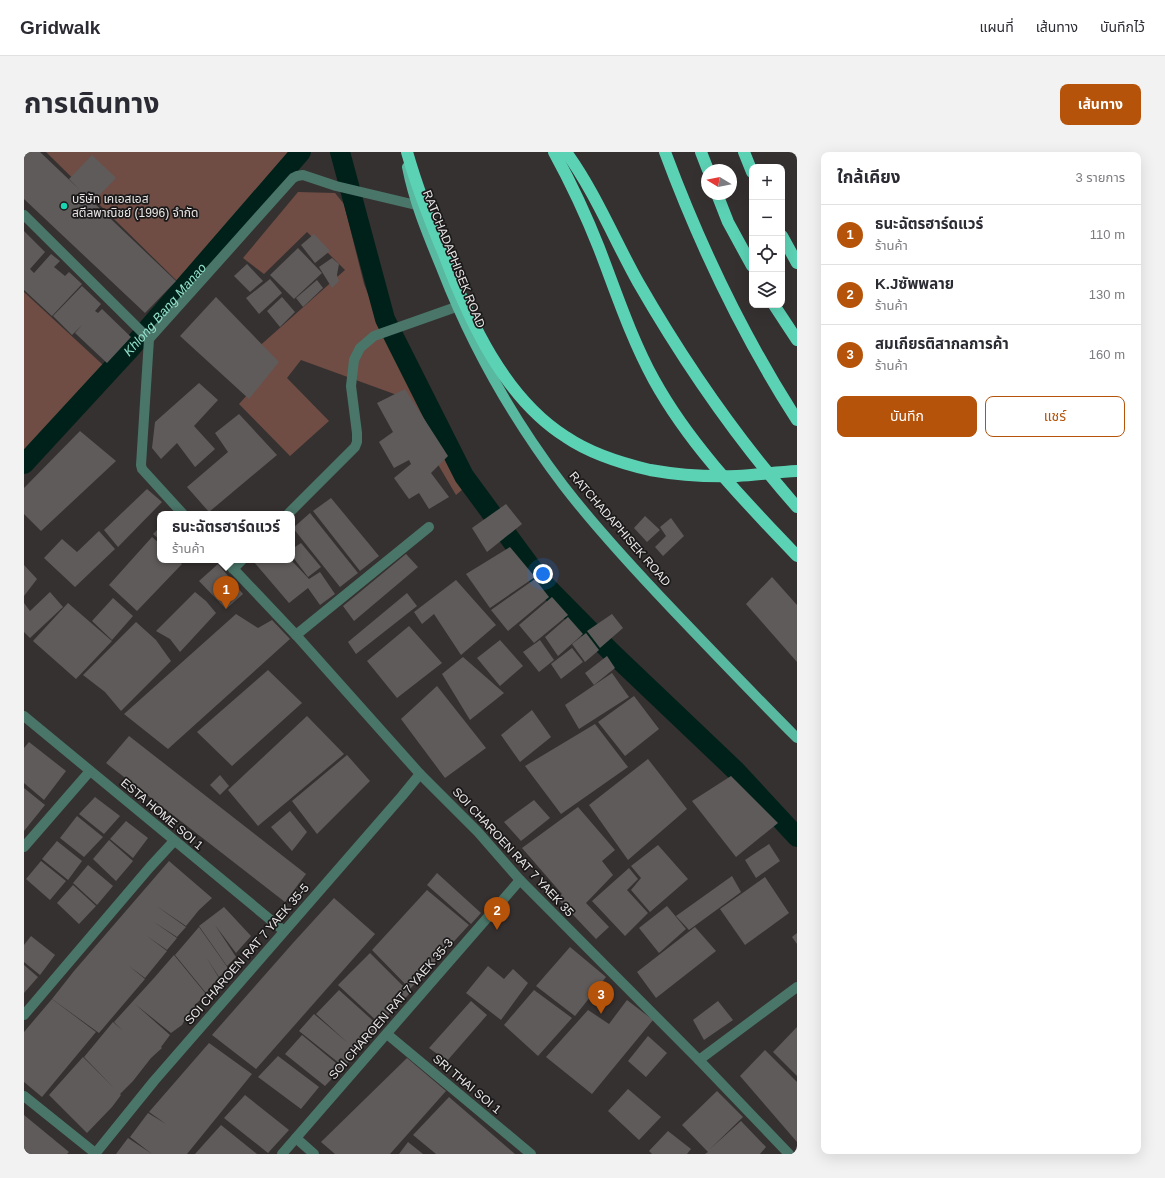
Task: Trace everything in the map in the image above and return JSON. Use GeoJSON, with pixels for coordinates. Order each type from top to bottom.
{"type":"FeatureCollection","features":[{"type":"Feature","properties":{"kind":"highway"},"geometry":{"type":"LineString","coordinates":[[407,152],[430,220],[456,286],[475,326],[492,358],[511,385],[543,419],[564,436],[585,448],[611,459],[651,470],[706,476],[736,476],[797,471]]}},
{"type":"Feature","properties":{"kind":"highway"},"geometry":{"type":"LineString","coordinates":[[554,152],[589,224],[622,310],[653,379],[679,422],[725,481],[797,556]]}},
{"type":"Feature","properties":{"kind":"highway"},"geometry":{"type":"LineString","coordinates":[[566,152],[578,170],[639,283],[684,357],[714,402],[745,444],[797,507]]}},
{"type":"Feature","properties":{"kind":"highway"},"geometry":{"type":"LineString","coordinates":[[665,152],[702,246],[727,297],[754,349],[797,420]]}},
{"type":"Feature","properties":{"kind":"highway"},"geometry":{"type":"LineString","coordinates":[[700,152],[705,164]]}},
{"type":"Feature","properties":{"kind":"highway"},"geometry":{"type":"LineString","coordinates":[[744,152],[749,164]]}},
{"type":"Feature","properties":{"kind":"highway"},"geometry":{"type":"LineString","coordinates":[[719,200],[728,222],[749,260]]}},
{"type":"Feature","properties":{"kind":"highway"},"geometry":{"type":"LineString","coordinates":[[785,241],[797,263]]}},
{"type":"Feature","properties":{"kind":"highway"},"geometry":{"type":"LineString","coordinates":[[776,308],[797,340]]}},
{"type":"Feature","properties":{"kind":"main road","name":"RATCHADAPHISEK ROAD"},"geometry":{"type":"LineString","coordinates":[[403,152],[416,205],[456,307],[480,355],[523,429],[563,485],[599,529],[639,574],[797,738]]}},
{"type":"Feature","properties":{"kind":"street"},"geometry":{"type":"LineString","coordinates":[[180,511],[142,469],[141,465],[147,337],[293,178],[297,176],[303,175],[336,186],[416,205]]}},
{"type":"Feature","properties":{"kind":"street"},"geometry":{"type":"LineString","coordinates":[[24,215],[147,337]]}},
{"type":"Feature","properties":{"kind":"street"},"geometry":{"type":"LineString","coordinates":[[291,511],[355,447],[357,442],[357,433],[352,386],[354,360],[360,348],[374,336],[456,307]]}},
{"type":"Feature","properties":{"kind":"street"},"geometry":{"type":"LineString","coordinates":[[296,635],[429,526]]}},
{"type":"Feature","properties":{"kind":"street","name":"SOI CHAROEN RAT 7 YAEK 35"},"geometry":{"type":"LineString","coordinates":[[228,563],[296,635],[420,774],[478,832],[520,880],[699,1060],[789,1154]]}},
{"type":"Feature","properties":{"kind":"street"},"geometry":{"type":"LineString","coordinates":[[233,569],[239,563]]}},
{"type":"Feature","properties":{"kind":"street","name":"ESTA HOME SOI 1"},"geometry":{"type":"LineString","coordinates":[[24,716],[284,931]]}},
{"type":"Feature","properties":{"kind":"street"},"geometry":{"type":"LineString","coordinates":[[24,847],[90,772]]}},
{"type":"Feature","properties":{"kind":"street","name":"SOI CHAROEN RAT 7 YAEK 35-5"},"geometry":{"type":"LineString","coordinates":[[95,1154],[154,1081],[420,774]]}},
{"type":"Feature","properties":{"kind":"street"},"geometry":{"type":"LineString","coordinates":[[24,1015],[150,867],[174,841]]}},
{"type":"Feature","properties":{"kind":"street","name":"SOI CHAROEN RAT 7 YAEK 35-3"},"geometry":{"type":"LineString","coordinates":[[282,1154],[520,880]]}},
{"type":"Feature","properties":{"kind":"street"},"geometry":{"type":"LineString","coordinates":[[699,1060],[797,987]]}},
{"type":"Feature","properties":{"kind":"street","name":"SRI THAI SOI 1"},"geometry":{"type":"LineString","coordinates":[[387,1034],[531,1154]]}},
{"type":"Feature","properties":{"kind":"street"},"geometry":{"type":"LineString","coordinates":[[24,1096],[95,1154]]}},
{"type":"Feature","properties":{"kind":"street"},"geometry":{"type":"LineString","coordinates":[[296,1138],[314,1154]]}},
{"type":"Feature","properties":{"kind":"shaded area"},"geometry":{"type":"Polygon","coordinates":[[[46,152],[294,152],[177,281],[46,152]]]}},
{"type":"Feature","properties":{"kind":"shaded area"},"geometry":{"type":"Polygon","coordinates":[[[298,192],[335,193],[344,204],[364,284],[379,321],[396,353],[408,385],[463,489],[456,495],[397,395],[301,360],[287,378],[329,421],[290,456],[239,404],[270,370],[255,350],[345,270],[307,232],[264,274],[243,258],[298,192]]]}},
{"type":"Feature","properties":{"kind":"shaded area"},"geometry":{"type":"Polygon","coordinates":[[[24,292],[103,365],[24,453],[24,292]]]}},
{"type":"Feature","properties":{"kind":"building"},"geometry":{"type":"Polygon","coordinates":[[[24,152],[40,152],[81,191],[69,179],[92,155],[116,178],[93,202],[176,281],[145,313],[24,199],[24,152]]]}},
{"type":"Feature","properties":{"kind":"building"},"geometry":{"type":"Polygon","coordinates":[[[24,231],[45,252],[30,269],[34,273],[51,254],[60,261],[54,267],[65,276],[69,272],[82,284],[52,316],[24,290],[24,231]]]}},
{"type":"Feature","properties":{"kind":"building"},"geometry":{"type":"Polygon","coordinates":[[[314,234],[330,251],[315,263],[301,245],[314,234]]]}},
{"type":"Feature","properties":{"kind":"building"},"geometry":{"type":"Polygon","coordinates":[[[298,248],[322,273],[294,299],[270,275],[298,248]]]}},
{"type":"Feature","properties":{"kind":"building"},"geometry":{"type":"Polygon","coordinates":[[[332,258],[339,264],[337,275],[339,281],[332,288],[319,267],[332,258]]]}},
{"type":"Feature","properties":{"kind":"building"},"geometry":{"type":"Polygon","coordinates":[[[247,264],[263,281],[250,292],[234,276],[247,264]]]}},
{"type":"Feature","properties":{"kind":"building"},"geometry":{"type":"Polygon","coordinates":[[[270,279],[282,293],[259,314],[246,298],[270,279]]]}},
{"type":"Feature","properties":{"kind":"building"},"geometry":{"type":"Polygon","coordinates":[[[317,280],[323,288],[303,307],[296,298],[317,280]]]}},
{"type":"Feature","properties":{"kind":"building"},"geometry":{"type":"Polygon","coordinates":[[[82,286],[101,304],[95,311],[98,313],[102,309],[131,337],[107,363],[75,333],[82,325],[72,335],[53,316],[82,286]]]}},
{"type":"Feature","properties":{"kind":"building"},"geometry":{"type":"Polygon","coordinates":[[[216,297],[279,362],[249,399],[180,336],[216,297]]]}},
{"type":"Feature","properties":{"kind":"building"},"geometry":{"type":"Polygon","coordinates":[[[282,297],[295,312],[280,327],[267,311],[282,297]]]}},
{"type":"Feature","properties":{"kind":"building"},"geometry":{"type":"Polygon","coordinates":[[[199,383],[218,400],[194,426],[215,449],[195,467],[177,443],[161,459],[152,448],[155,422],[199,383]]]}},
{"type":"Feature","properties":{"kind":"building"},"geometry":{"type":"Polygon","coordinates":[[[405,389],[448,456],[431,473],[449,497],[429,509],[419,493],[409,499],[394,478],[411,464],[409,460],[394,468],[379,442],[393,432],[377,403],[405,389]]]}},
{"type":"Feature","properties":{"kind":"building"},"geometry":{"type":"Polygon","coordinates":[[[239,414],[277,455],[210,511],[208,511],[187,487],[228,452],[215,433],[239,414]]]}},
{"type":"Feature","properties":{"kind":"building"},"geometry":{"type":"Polygon","coordinates":[[[80,431],[116,461],[41,531],[24,514],[24,488],[80,431]]]}},
{"type":"Feature","properties":{"kind":"building"},"geometry":{"type":"Polygon","coordinates":[[[147,489],[162,502],[118,547],[104,530],[147,489]]]}},
{"type":"Feature","properties":{"kind":"building"},"geometry":{"type":"Polygon","coordinates":[[[331,498],[379,556],[360,571],[313,511],[331,498]]]}},
{"type":"Feature","properties":{"kind":"building"},"geometry":{"type":"Polygon","coordinates":[[[506,504],[522,524],[487,552],[472,528],[506,504]]]}},
{"type":"Feature","properties":{"kind":"building"},"geometry":{"type":"Polygon","coordinates":[[[310,513],[358,573],[340,587],[295,531],[295,526],[310,513]]]}},
{"type":"Feature","properties":{"kind":"building"},"geometry":{"type":"Polygon","coordinates":[[[645,516],[660,530],[647,542],[634,528],[645,516]]]}},
{"type":"Feature","properties":{"kind":"building"},"geometry":{"type":"Polygon","coordinates":[[[671,518],[684,536],[663,556],[655,547],[666,536],[660,527],[671,518]]]}},
{"type":"Feature","properties":{"kind":"building"},"geometry":{"type":"Polygon","coordinates":[[[157,530],[157,537],[153,534],[157,530]]]}},
{"type":"Feature","properties":{"kind":"building"},"geometry":{"type":"Polygon","coordinates":[[[99,531],[115,549],[75,587],[44,558],[62,539],[77,552],[99,531]]]}},
{"type":"Feature","properties":{"kind":"building"},"geometry":{"type":"Polygon","coordinates":[[[152,537],[157,541],[157,563],[182,564],[137,611],[109,585],[152,537]]]}},
{"type":"Feature","properties":{"kind":"building"},"geometry":{"type":"Polygon","coordinates":[[[301,543],[321,567],[308,577],[295,560],[295,547],[301,543]]]}},
{"type":"Feature","properties":{"kind":"building"},"geometry":{"type":"Polygon","coordinates":[[[510,547],[535,577],[490,608],[466,574],[510,547]]]}},
{"type":"Feature","properties":{"kind":"building"},"geometry":{"type":"Polygon","coordinates":[[[406,554],[418,567],[354,621],[343,606],[406,554]]]}},
{"type":"Feature","properties":{"kind":"building"},"geometry":{"type":"Polygon","coordinates":[[[255,563],[294,563],[309,579],[320,572],[335,594],[320,605],[308,588],[289,603],[255,563]]]}},
{"type":"Feature","properties":{"kind":"building"},"geometry":{"type":"Polygon","coordinates":[[[218,564],[243,594],[226,609],[199,581],[218,564]]]}},
{"type":"Feature","properties":{"kind":"building"},"geometry":{"type":"Polygon","coordinates":[[[24,565],[37,579],[24,596],[24,565]]]}},
{"type":"Feature","properties":{"kind":"building"},"geometry":{"type":"Polygon","coordinates":[[[772,577],[797,605],[797,662],[746,604],[772,577]]]}},
{"type":"Feature","properties":{"kind":"building"},"geometry":{"type":"Polygon","coordinates":[[[535,579],[549,597],[508,631],[491,610],[535,579]]]}},
{"type":"Feature","properties":{"kind":"building"},"geometry":{"type":"Polygon","coordinates":[[[456,580],[496,625],[461,655],[434,614],[422,624],[414,612],[456,580]]]}},
{"type":"Feature","properties":{"kind":"building"},"geometry":{"type":"Polygon","coordinates":[[[50,592],[63,607],[30,638],[24,632],[24,603],[30,611],[50,592]]]}},
{"type":"Feature","properties":{"kind":"building"},"geometry":{"type":"Polygon","coordinates":[[[195,592],[206,601],[216,613],[180,652],[170,639],[156,631],[195,592]]]}},
{"type":"Feature","properties":{"kind":"building"},"geometry":{"type":"Polygon","coordinates":[[[407,593],[417,606],[356,654],[348,642],[407,593]]]}},
{"type":"Feature","properties":{"kind":"building"},"geometry":{"type":"Polygon","coordinates":[[[552,597],[568,615],[534,643],[519,625],[552,597]]]}},
{"type":"Feature","properties":{"kind":"building"},"geometry":{"type":"Polygon","coordinates":[[[113,598],[133,616],[112,640],[92,621],[113,598]]]}},
{"type":"Feature","properties":{"kind":"building"},"geometry":{"type":"Polygon","coordinates":[[[68,603],[112,641],[76,679],[33,641],[68,603]]]}},
{"type":"Feature","properties":{"kind":"building"},"geometry":{"type":"Polygon","coordinates":[[[236,614],[258,628],[272,620],[290,639],[168,749],[124,714],[236,614]]]}},
{"type":"Feature","properties":{"kind":"building"},"geometry":{"type":"Polygon","coordinates":[[[612,614],[623,628],[600,648],[587,631],[612,614]]]}},
{"type":"Feature","properties":{"kind":"building"},"geometry":{"type":"Polygon","coordinates":[[[568,617],[583,634],[558,656],[545,637],[568,617]]]}},
{"type":"Feature","properties":{"kind":"building"},"geometry":{"type":"Polygon","coordinates":[[[136,622],[156,640],[171,661],[121,711],[105,692],[83,675],[136,622]]]}},
{"type":"Feature","properties":{"kind":"building"},"geometry":{"type":"Polygon","coordinates":[[[409,626],[442,663],[397,698],[367,661],[409,626]]]}},
{"type":"Feature","properties":{"kind":"building"},"geometry":{"type":"Polygon","coordinates":[[[586,633],[599,650],[585,662],[572,644],[586,633]]]}},
{"type":"Feature","properties":{"kind":"building"},"geometry":{"type":"Polygon","coordinates":[[[500,640],[523,666],[500,686],[477,658],[500,640]]]}},
{"type":"Feature","properties":{"kind":"building"},"geometry":{"type":"Polygon","coordinates":[[[540,640],[554,660],[539,672],[523,652],[540,640]]]}},
{"type":"Feature","properties":{"kind":"building"},"geometry":{"type":"Polygon","coordinates":[[[572,648],[583,662],[561,679],[551,664],[572,648]]]}},
{"type":"Feature","properties":{"kind":"building"},"geometry":{"type":"Polygon","coordinates":[[[607,656],[615,668],[594,685],[585,673],[607,656]]]}},
{"type":"Feature","properties":{"kind":"building"},"geometry":{"type":"Polygon","coordinates":[[[463,657],[504,693],[470,720],[442,674],[463,657]]]}},
{"type":"Feature","properties":{"kind":"building"},"geometry":{"type":"Polygon","coordinates":[[[268,670],[302,703],[232,766],[197,732],[268,670]]]}},
{"type":"Feature","properties":{"kind":"building"},"geometry":{"type":"Polygon","coordinates":[[[612,673],[629,697],[579,729],[565,705],[612,673]]]}},
{"type":"Feature","properties":{"kind":"building"},"geometry":{"type":"Polygon","coordinates":[[[437,686],[486,748],[445,778],[401,719],[437,686]]]}},
{"type":"Feature","properties":{"kind":"building"},"geometry":{"type":"Polygon","coordinates":[[[634,696],[659,729],[625,756],[598,722],[634,696]]]}},
{"type":"Feature","properties":{"kind":"building"},"geometry":{"type":"Polygon","coordinates":[[[532,710],[551,737],[520,762],[501,735],[532,710]]]}},
{"type":"Feature","properties":{"kind":"building"},"geometry":{"type":"Polygon","coordinates":[[[307,716],[344,754],[258,826],[228,790],[307,716]]]}},
{"type":"Feature","properties":{"kind":"building"},"geometry":{"type":"Polygon","coordinates":[[[595,724],[628,767],[561,814],[525,766],[595,724]]]}},
{"type":"Feature","properties":{"kind":"building"},"geometry":{"type":"Polygon","coordinates":[[[129,736],[306,874],[285,902],[106,763],[129,736]]]}},
{"type":"Feature","properties":{"kind":"building"},"geometry":{"type":"Polygon","coordinates":[[[29,742],[66,771],[44,800],[24,783],[24,748],[29,742]]]}},
{"type":"Feature","properties":{"kind":"building"},"geometry":{"type":"Polygon","coordinates":[[[347,755],[370,781],[317,834],[292,801],[347,755]]]}},
{"type":"Feature","properties":{"kind":"building"},"geometry":{"type":"Polygon","coordinates":[[[648,759],[687,809],[628,860],[589,805],[648,759]]]}},
{"type":"Feature","properties":{"kind":"building"},"geometry":{"type":"Polygon","coordinates":[[[220,775],[229,786],[220,795],[210,785],[220,775]]]}},
{"type":"Feature","properties":{"kind":"building"},"geometry":{"type":"Polygon","coordinates":[[[731,776],[778,823],[736,857],[692,801],[731,776]]]}},
{"type":"Feature","properties":{"kind":"building"},"geometry":{"type":"Polygon","coordinates":[[[24,788],[45,805],[24,831],[24,788]]]}},
{"type":"Feature","properties":{"kind":"building"},"geometry":{"type":"Polygon","coordinates":[[[95,797],[120,816],[104,834],[79,814],[95,797]]]}},
{"type":"Feature","properties":{"kind":"building"},"geometry":{"type":"Polygon","coordinates":[[[534,800],[550,818],[521,841],[504,822],[534,800]]]}},
{"type":"Feature","properties":{"kind":"building"},"geometry":{"type":"Polygon","coordinates":[[[578,807],[615,850],[602,861],[613,875],[586,903],[609,927],[596,939],[557,898],[562,894],[522,848],[578,807]]]}},
{"type":"Feature","properties":{"kind":"building"},"geometry":{"type":"Polygon","coordinates":[[[290,811],[307,832],[292,851],[271,827],[290,811]]]}},
{"type":"Feature","properties":{"kind":"building"},"geometry":{"type":"Polygon","coordinates":[[[77,816],[103,837],[84,857],[60,838],[77,816]]]}},
{"type":"Feature","properties":{"kind":"building"},"geometry":{"type":"Polygon","coordinates":[[[126,821],[148,838],[133,858],[110,839],[126,821]]]}},
{"type":"Feature","properties":{"kind":"building"},"geometry":{"type":"Polygon","coordinates":[[[109,840],[133,861],[116,881],[93,859],[109,840]]]}},
{"type":"Feature","properties":{"kind":"building"},"geometry":{"type":"Polygon","coordinates":[[[57,841],[82,861],[68,880],[42,859],[57,841]]]}},
{"type":"Feature","properties":{"kind":"building"},"geometry":{"type":"Polygon","coordinates":[[[769,844],[780,861],[756,878],[745,860],[769,844]]]}},
{"type":"Feature","properties":{"kind":"building"},"geometry":{"type":"Polygon","coordinates":[[[658,845],[688,879],[650,912],[631,890],[641,878],[631,866],[658,845]]]}},
{"type":"Feature","properties":{"kind":"building"},"geometry":{"type":"Polygon","coordinates":[[[41,861],[66,881],[50,900],[26,879],[41,861]]]}},
{"type":"Feature","properties":{"kind":"building"},"geometry":{"type":"Polygon","coordinates":[[[169,861],[212,898],[199,910],[186,926],[155,905],[186,927],[177,937],[154,922],[177,938],[167,950],[147,936],[167,951],[145,978],[129,966],[145,979],[99,1033],[52,999],[74,971],[169,861]]]}},
{"type":"Feature","properties":{"kind":"building"},"geometry":{"type":"Polygon","coordinates":[[[88,865],[113,886],[97,905],[73,883],[88,865]]]}},
{"type":"Feature","properties":{"kind":"building"},"geometry":{"type":"Polygon","coordinates":[[[629,868],[638,879],[627,890],[648,913],[625,936],[592,901],[629,868]]]}},
{"type":"Feature","properties":{"kind":"building"},"geometry":{"type":"Polygon","coordinates":[[[437,873],[481,913],[471,924],[427,885],[437,873]]]}},
{"type":"Feature","properties":{"kind":"building"},"geometry":{"type":"Polygon","coordinates":[[[732,876],[741,892],[689,930],[676,916],[732,876]]]}},
{"type":"Feature","properties":{"kind":"building"},"geometry":{"type":"Polygon","coordinates":[[[765,877],[789,913],[745,945],[720,909],[765,877]]]}},
{"type":"Feature","properties":{"kind":"building"},"geometry":{"type":"Polygon","coordinates":[[[73,885],[96,906],[79,924],[57,903],[73,885]]]}},
{"type":"Feature","properties":{"kind":"building"},"geometry":{"type":"Polygon","coordinates":[[[427,890],[469,925],[410,989],[372,950],[427,890]]]}},
{"type":"Feature","properties":{"kind":"building"},"geometry":{"type":"Polygon","coordinates":[[[334,898],[375,934],[256,1069],[212,1035],[334,898]]]}},
{"type":"Feature","properties":{"kind":"building"},"geometry":{"type":"Polygon","coordinates":[[[667,906],[686,929],[659,953],[639,928],[667,906]]]}},
{"type":"Feature","properties":{"kind":"building"},"geometry":{"type":"Polygon","coordinates":[[[224,907],[251,936],[236,953],[215,925],[236,957],[227,966],[199,926],[224,907]]]}},
{"type":"Feature","properties":{"kind":"building"},"geometry":{"type":"Polygon","coordinates":[[[199,927],[228,968],[219,977],[206,957],[219,978],[206,993],[175,955],[199,927]]]}},
{"type":"Feature","properties":{"kind":"building"},"geometry":{"type":"Polygon","coordinates":[[[695,927],[716,951],[656,998],[637,972],[695,927]]]}},
{"type":"Feature","properties":{"kind":"building"},"geometry":{"type":"Polygon","coordinates":[[[797,933],[797,944],[792,937],[797,933]]]}},
{"type":"Feature","properties":{"kind":"building"},"geometry":{"type":"Polygon","coordinates":[[[31,936],[55,955],[40,975],[24,962],[24,945],[31,936]]]}},
{"type":"Feature","properties":{"kind":"building"},"geometry":{"type":"Polygon","coordinates":[[[570,947],[606,977],[575,1016],[536,986],[570,947]]]}},
{"type":"Feature","properties":{"kind":"building"},"geometry":{"type":"Polygon","coordinates":[[[370,953],[410,993],[380,1024],[338,985],[370,953]]]}},
{"type":"Feature","properties":{"kind":"building"},"geometry":{"type":"Polygon","coordinates":[[[174,955],[206,994],[197,1003],[199,1006],[188,1014],[182,1025],[171,1033],[135,1004],[170,1035],[161,1047],[162,1048],[151,1058],[133,1081],[120,1094],[121,1095],[112,1107],[87,1133],[49,1095],[83,1057],[114,1088],[84,1057],[113,1022],[123,1031],[114,1022],[174,955]]]}},
{"type":"Feature","properties":{"kind":"building"},"geometry":{"type":"Polygon","coordinates":[[[24,965],[38,977],[24,993],[24,965]]]}},
{"type":"Feature","properties":{"kind":"building"},"geometry":{"type":"Polygon","coordinates":[[[488,966],[504,979],[513,969],[528,983],[501,1020],[466,993],[488,966]]]}},
{"type":"Feature","properties":{"kind":"building"},"geometry":{"type":"Polygon","coordinates":[[[339,990],[380,1027],[344,1067],[299,1031],[314,1014],[348,1043],[316,1014],[339,990]]]}},
{"type":"Feature","properties":{"kind":"building"},"geometry":{"type":"Polygon","coordinates":[[[534,990],[572,1018],[538,1056],[504,1025],[534,990]]]}},
{"type":"Feature","properties":{"kind":"building"},"geometry":{"type":"Polygon","coordinates":[[[52,999],[96,1032],[42,1097],[24,1082],[24,1032],[52,999]]]}},
{"type":"Feature","properties":{"kind":"building"},"geometry":{"type":"Polygon","coordinates":[[[627,1000],[653,1020],[592,1094],[546,1057],[588,1010],[609,1024],[627,1000]]]}},
{"type":"Feature","properties":{"kind":"building"},"geometry":{"type":"Polygon","coordinates":[[[471,1001],[487,1015],[447,1061],[429,1048],[471,1001]]]}},
{"type":"Feature","properties":{"kind":"building"},"geometry":{"type":"Polygon","coordinates":[[[718,1001],[733,1020],[704,1040],[693,1020],[718,1001]]]}},
{"type":"Feature","properties":{"kind":"building"},"geometry":{"type":"Polygon","coordinates":[[[797,1027],[797,1076],[773,1052],[797,1027]]]}},
{"type":"Feature","properties":{"kind":"building"},"geometry":{"type":"Polygon","coordinates":[[[302,1035],[342,1068],[325,1086],[285,1054],[302,1035]]]}},
{"type":"Feature","properties":{"kind":"building"},"geometry":{"type":"Polygon","coordinates":[[[648,1036],[667,1053],[646,1077],[628,1061],[648,1036]]]}},
{"type":"Feature","properties":{"kind":"building"},"geometry":{"type":"Polygon","coordinates":[[[209,1043],[252,1074],[187,1154],[152,1154],[130,1137],[148,1113],[166,1124],[149,1112],[209,1043]]]}},
{"type":"Feature","properties":{"kind":"building"},"geometry":{"type":"Polygon","coordinates":[[[765,1050],[797,1082],[797,1142],[740,1076],[765,1050]]]}},
{"type":"Feature","properties":{"kind":"building"},"geometry":{"type":"Polygon","coordinates":[[[278,1056],[319,1087],[301,1109],[258,1077],[278,1056]]]}},
{"type":"Feature","properties":{"kind":"building"},"geometry":{"type":"Polygon","coordinates":[[[407,1058],[446,1091],[390,1154],[335,1154],[321,1142],[407,1058]]]}},
{"type":"Feature","properties":{"kind":"building"},"geometry":{"type":"Polygon","coordinates":[[[628,1089],[661,1117],[639,1140],[608,1111],[628,1089]]]}},
{"type":"Feature","properties":{"kind":"building"},"geometry":{"type":"Polygon","coordinates":[[[717,1091],[743,1117],[710,1149],[741,1121],[766,1147],[760,1154],[705,1154],[708,1152],[682,1125],[717,1091]]]}},
{"type":"Feature","properties":{"kind":"building"},"geometry":{"type":"Polygon","coordinates":[[[245,1095],[289,1130],[268,1153],[224,1118],[245,1095]]]}},
{"type":"Feature","properties":{"kind":"building"},"geometry":{"type":"Polygon","coordinates":[[[449,1097],[515,1154],[436,1154],[413,1135],[449,1097]]]}},
{"type":"Feature","properties":{"kind":"building"},"geometry":{"type":"Polygon","coordinates":[[[24,1115],[69,1152],[67,1154],[24,1154],[24,1115]]]}},
{"type":"Feature","properties":{"kind":"building"},"geometry":{"type":"Polygon","coordinates":[[[221,1125],[257,1154],[195,1154],[221,1125]]]}},
{"type":"Feature","properties":{"kind":"building"},"geometry":{"type":"Polygon","coordinates":[[[668,1131],[691,1149],[687,1154],[652,1154],[649,1151],[668,1131]]]}},
{"type":"Feature","properties":{"kind":"building"},"geometry":{"type":"Polygon","coordinates":[[[128,1138],[152,1154],[116,1154],[128,1138]]]}},
{"type":"Feature","properties":{"kind":"building"},"geometry":{"type":"Polygon","coordinates":[[[408,1142],[423,1154],[399,1154],[408,1142]]]}},
{"type":"Feature","properties":{"kind":"waterway","name":"Khlong Bang Manao"},"geometry":{"type":"LineString","coordinates":[[24,464],[130,349],[301,152]]}},
{"type":"Feature","properties":{"kind":"waterway"},"geometry":{"type":"LineString","coordinates":[[340,152],[385,319],[464,476],[542,582],[611,652],[736,771],[797,837]]}},
{"type":"Feature","properties":{"kind":"place","name":"บริษัท เคเอสเอส สตีลพาณิชย์ (1996) จำกัด"},"geometry":{"type":"Point","coordinates":[64,206]}},
{"type":"Feature","properties":{"kind":"place","name":"ธนะฉัตรฮาร์ดแวร์"},"geometry":{"type":"Point","coordinates":[226,609]}},
{"type":"Feature","properties":{"kind":"place","name":"K.Jซัพพลาย"},"geometry":{"type":"Point","coordinates":[497,930]}},
{"type":"Feature","properties":{"kind":"place","name":"สมเกียรติสากลการค้า"},"geometry":{"type":"Point","coordinates":[601,1014]}}]}
